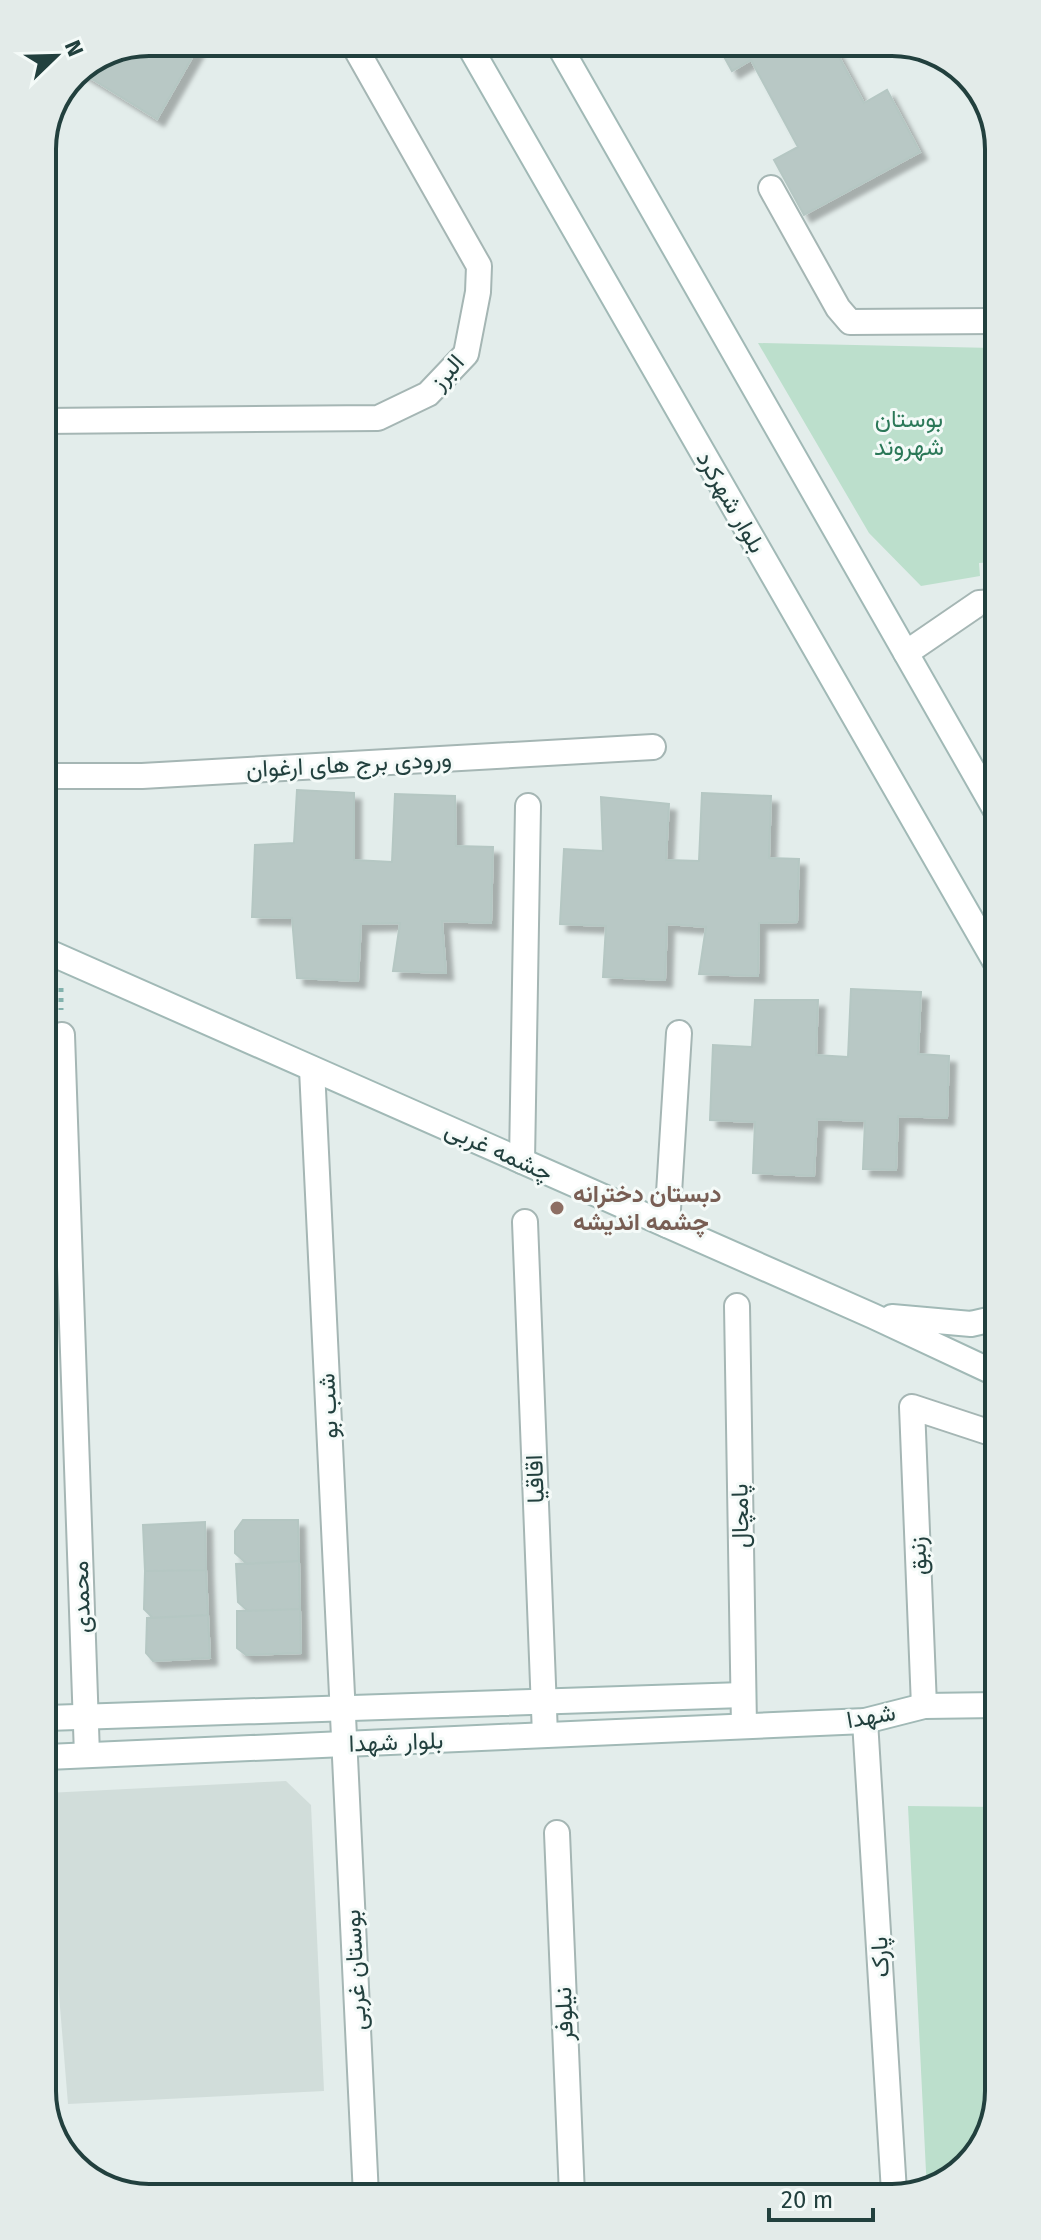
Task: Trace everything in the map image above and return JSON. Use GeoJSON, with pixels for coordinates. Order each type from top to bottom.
{"type":"FeatureCollection","features":[{"type":"Feature","properties":{"kind":"street","name":"البرز"},"geometry":{"type":"LineString","coordinates":[[56,421],[378,418],[428,394],[466,354],[478,292],[479,266],[360,56]]}},
{"type":"Feature","properties":{"kind":"street","name":"بلوار شهرکرد"},"geometry":{"type":"LineString","coordinates":[[475,56],[985,944]]}},
{"type":"Feature","properties":{"kind":"street"},"geometry":{"type":"LineString","coordinates":[[565,56],[985,791]]}},
{"type":"Feature","properties":{"kind":"street"},"geometry":{"type":"LineString","coordinates":[[771,188],[838,308],[850,322],[985,321]]}},
{"type":"Feature","properties":{"kind":"street"},"geometry":{"type":"LineString","coordinates":[[906,653],[979,603],[985,603]]}},
{"type":"Feature","properties":{"kind":"street","name":"ورودی برج های ارغوان"},"geometry":{"type":"LineString","coordinates":[[56,776],[142,776],[653,747]]}},
{"type":"Feature","properties":{"kind":"street"},"geometry":{"type":"LineString","coordinates":[[522,1161],[528,806]]}},
{"type":"Feature","properties":{"kind":"street","name":"چشمه غربی"},"geometry":{"type":"LineString","coordinates":[[56,956],[873,1316],[985,1368]]}},
{"type":"Feature","properties":{"kind":"street"},"geometry":{"type":"LineString","coordinates":[[667,1225],[679,1033]]}},
{"type":"Feature","properties":{"kind":"street","name":"محمدی"},"geometry":{"type":"LineString","coordinates":[[62,1035],[87,1755]]}},
{"type":"Feature","properties":{"kind":"street","name":"شب بو"},"geometry":{"type":"LineString","coordinates":[[312,1069],[344,1744]]}},
{"type":"Feature","properties":{"kind":"street","name":"اقاقیا"},"geometry":{"type":"LineString","coordinates":[[525,1222],[545,1735]]}},
{"type":"Feature","properties":{"kind":"street","name":"پامچال"},"geometry":{"type":"LineString","coordinates":[[737,1306],[744,1726]]}},
{"type":"Feature","properties":{"kind":"street"},"geometry":{"type":"LineString","coordinates":[[873,1316],[971,1324],[985,1321]]}},
{"type":"Feature","properties":{"kind":"street","name":"زنبق"},"geometry":{"type":"LineString","coordinates":[[924,1706],[912,1407],[985,1431]]}},
{"type":"Feature","properties":{"kind":"street","name":"بلوار شهدا"},"geometry":{"type":"LineString","coordinates":[[56,1718],[743,1695]]}},
{"type":"Feature","properties":{"kind":"street","name":"شهدا"},"geometry":{"type":"LineString","coordinates":[[744,1726],[865,1721],[924,1706],[985,1705]]}},
{"type":"Feature","properties":{"kind":"street","name":"پارک"},"geometry":{"type":"LineString","coordinates":[[865,1721],[893,2184]]}},
{"type":"Feature","properties":{"kind":"street","name":"بلوار شهدا"},"geometry":{"type":"LineString","coordinates":[[56,1757],[744,1726]]}},
{"type":"Feature","properties":{"kind":"street","name":"بوستان غربی"},"geometry":{"type":"LineString","coordinates":[[344,1744],[365,2184]]}},
{"type":"Feature","properties":{"kind":"street","name":"نیلوفر"},"geometry":{"type":"LineString","coordinates":[[557,1833],[572,2184]]}},
{"type":"Feature","properties":{"kind":"path"},"geometry":{"type":"LineString","coordinates":[[56,986],[62,1035]]}},
{"type":"Feature","properties":{"kind":"shaded area"},"geometry":{"type":"Polygon","coordinates":[[[286,1781],[311,1805],[324,2091],[68,2104],[56,1958],[56,1793],[286,1781]]]}},
{"type":"Feature","properties":{"kind":"green space","name":"بوستان شهروند"},"geometry":{"type":"Polygon","coordinates":[[[758,343],[985,348],[985,563],[979,563],[980,576],[921,586],[869,533],[758,343]]]}},
{"type":"Feature","properties":{"kind":"green space"},"geometry":{"type":"Polygon","coordinates":[[[908,1806],[985,1807],[984,2103],[980,2121],[969,2143],[949,2165],[926,2177],[908,1806]]]}},
{"type":"Feature","properties":{"kind":"building"},"geometry":{"type":"Polygon","coordinates":[[[149,56],[193,56],[157,119],[96,81],[96,73],[119,61],[149,56]]]}},
{"type":"Feature","properties":{"kind":"building"},"geometry":{"type":"Polygon","coordinates":[[[724,56],[839,56],[864,103],[887,90],[920,152],[804,215],[774,160],[798,147],[751,60],[732,71],[724,56]]]}},
{"type":"Feature","properties":{"kind":"building"},"geometry":{"type":"Polygon","coordinates":[[[297,790],[354,793],[354,860],[392,862],[395,794],[455,796],[456,846],[493,847],[491,923],[442,921],[446,973],[393,971],[400,923],[361,924],[358,981],[297,978],[292,918],[252,917],[255,845],[294,843],[297,790]]]}},
{"type":"Feature","properties":{"kind":"building"},"geometry":{"type":"Polygon","coordinates":[[[702,793],[771,796],[769,858],[799,859],[797,922],[759,923],[758,976],[699,974],[706,927],[667,924],[665,980],[603,977],[606,926],[560,924],[564,849],[603,851],[601,797],[669,804],[666,860],[699,861],[702,793]]]}},
{"type":"Feature","properties":{"kind":"building"},"geometry":{"type":"Polygon","coordinates":[[[851,989],[921,992],[918,1054],[949,1056],[947,1118],[898,1116],[896,1170],[863,1169],[865,1121],[817,1119],[814,1176],[753,1173],[755,1122],[710,1120],[713,1045],[752,1047],[755,1000],[818,1000],[816,1055],[848,1057],[851,989]]]}},
{"type":"Feature","properties":{"kind":"building"},"geometry":{"type":"Polygon","coordinates":[[[243,1520],[298,1520],[299,1561],[247,1564],[235,1553],[235,1531],[243,1520]]]}},
{"type":"Feature","properties":{"kind":"building"},"geometry":{"type":"Polygon","coordinates":[[[205,1522],[206,1570],[145,1571],[143,1525],[205,1522]]]}},
{"type":"Feature","properties":{"kind":"building"},"geometry":{"type":"Polygon","coordinates":[[[299,1561],[300,1609],[248,1611],[238,1602],[236,1564],[299,1561]]]}},
{"type":"Feature","properties":{"kind":"building"},"geometry":{"type":"Polygon","coordinates":[[[206,1570],[208,1615],[153,1618],[144,1609],[145,1571],[206,1570]]]}},
{"type":"Feature","properties":{"kind":"building"},"geometry":{"type":"Polygon","coordinates":[[[300,1609],[301,1653],[246,1655],[237,1648],[237,1611],[300,1609]]]}},
{"type":"Feature","properties":{"kind":"building"},"geometry":{"type":"Polygon","coordinates":[[[208,1615],[210,1658],[153,1661],[146,1653],[147,1618],[208,1615]]]}},
{"type":"Feature","properties":{"kind":"place","name":"دبستان دخترانه چشمه اندیشه"},"geometry":{"type":"Point","coordinates":[557,1208]}}]}
